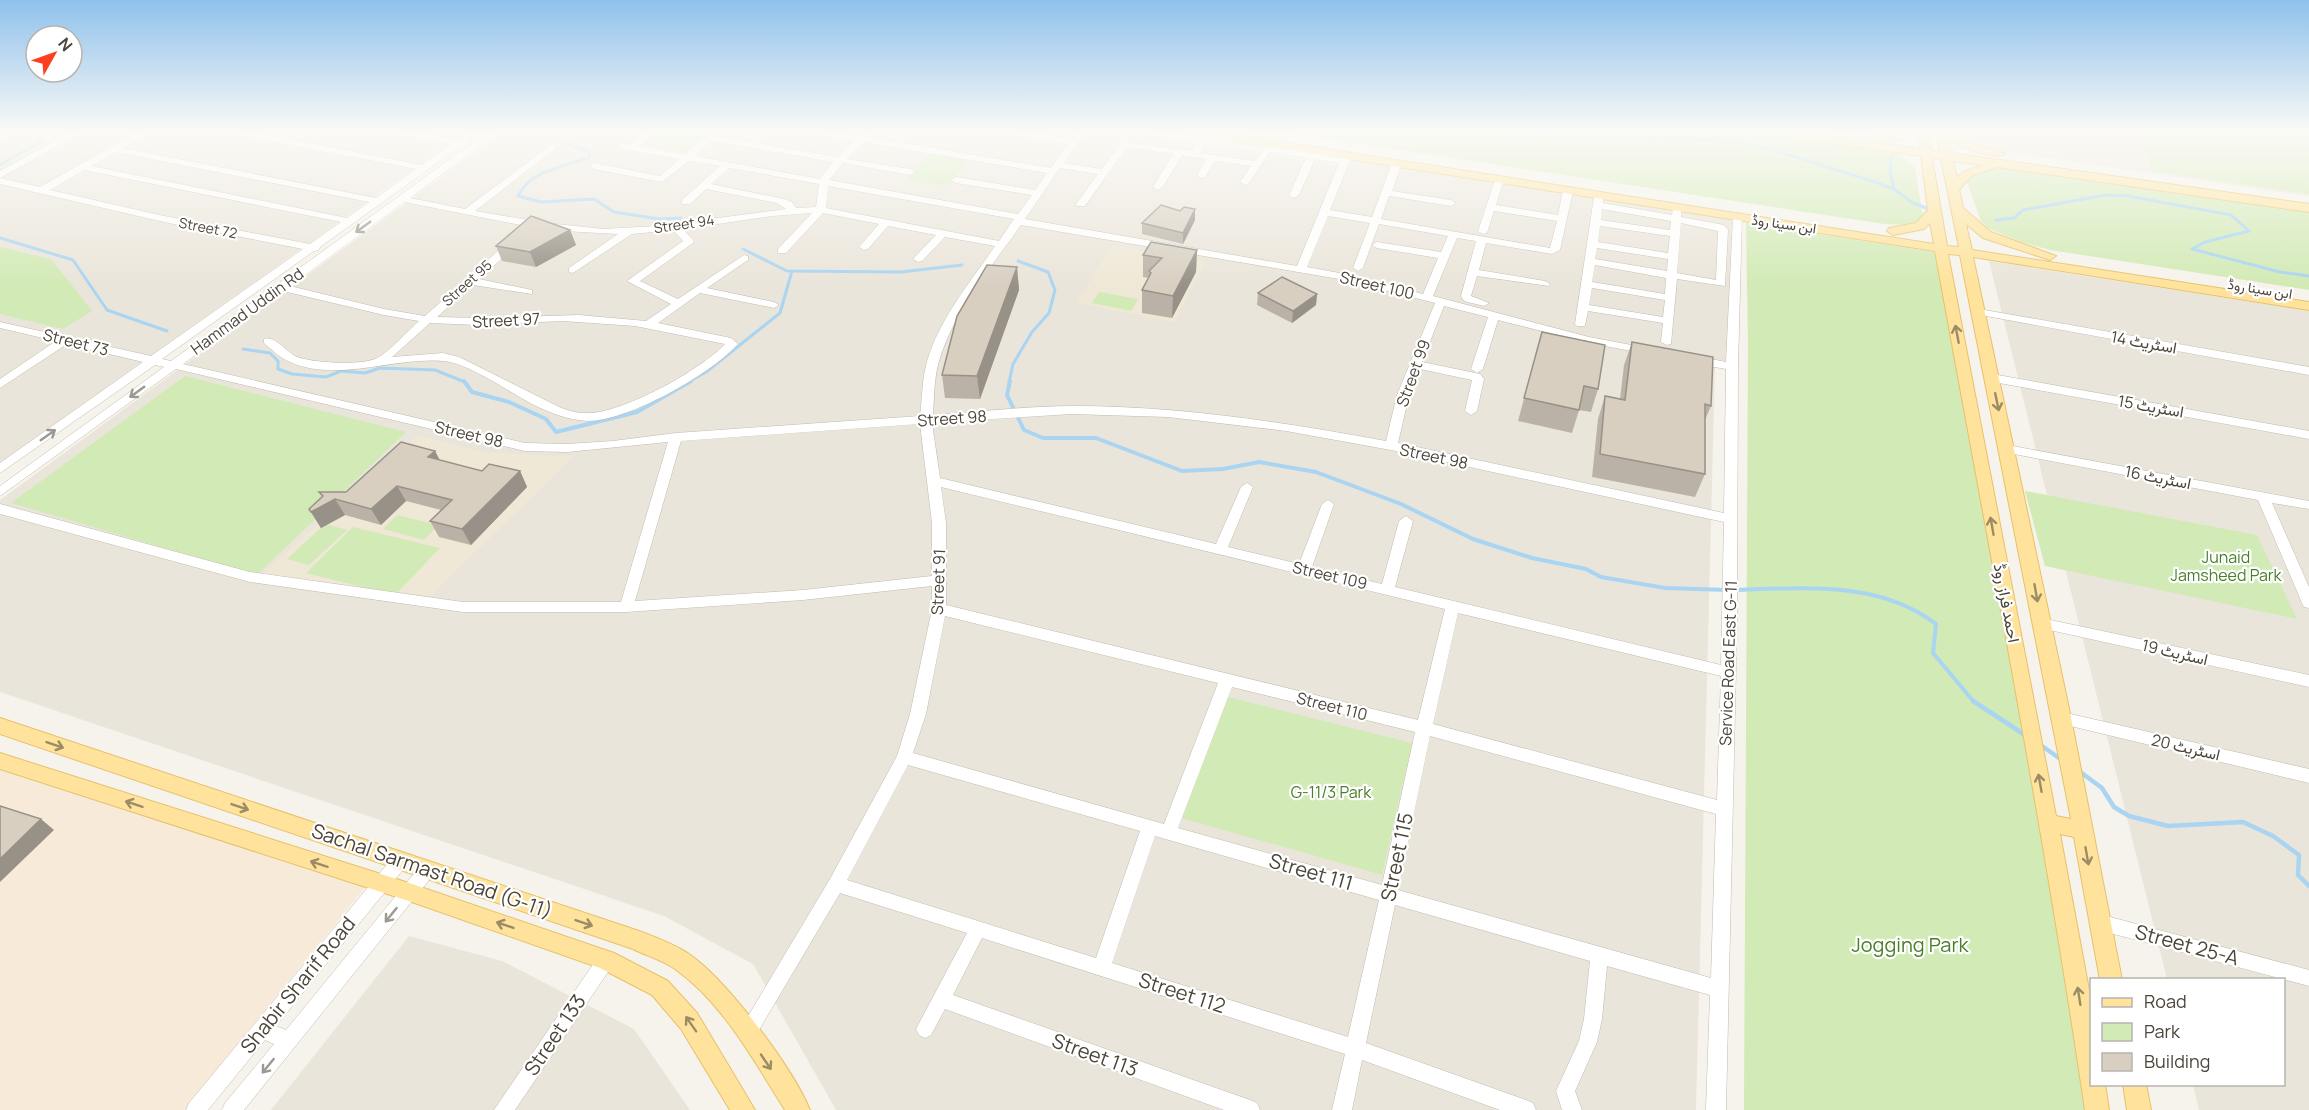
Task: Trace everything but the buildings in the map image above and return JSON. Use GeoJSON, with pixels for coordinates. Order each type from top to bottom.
{"type":"FeatureCollection","features":[{"type":"Feature","properties":{"kind":"main road","name":"ابن سینا روڈ"},"geometry":{"type":"LineString","coordinates":[[1523,183],[1568,190],[1599,200],[1676,212],[1721,209],[1738,217],[1830,226]]}},
{"type":"Feature","properties":{"kind":"main road","name":"ابن سینا روڈ"},"geometry":{"type":"LineString","coordinates":[[1563,183],[1940,243],[2051,257],[2309,297]]}},
{"type":"Feature","properties":{"kind":"main road","name":"احمد فراز روڈ"},"geometry":{"type":"LineString","coordinates":[[1930,183],[2034,747],[2090,1068]]}},
{"type":"Feature","properties":{"kind":"main road","name":"احمد فراز روڈ"},"geometry":{"type":"LineString","coordinates":[[1954,183],[2063,722],[2111,978]]}},
{"type":"Feature","properties":{"kind":"main road"},"geometry":{"type":"LineString","coordinates":[[1955,187],[1959,183]]}},
{"type":"Feature","properties":{"kind":"main road"},"geometry":{"type":"LineString","coordinates":[[2149,183],[2309,208]]}},
{"type":"Feature","properties":{"kind":"main road"},"geometry":{"type":"LineString","coordinates":[[2187,183],[2309,198]]}},
{"type":"Feature","properties":{"kind":"main road"},"geometry":{"type":"LineString","coordinates":[[1958,210],[1988,235],[2051,257]]}},
{"type":"Feature","properties":{"kind":"main road"},"geometry":{"type":"LineString","coordinates":[[1891,235],[1920,226],[1934,211]]}},
{"type":"Feature","properties":{"kind":"main road"},"geometry":{"type":"LineString","coordinates":[[1891,235],[1944,264]]}},
{"type":"Feature","properties":{"kind":"main road","name":"ابن سینا روڈ"},"geometry":{"type":"LineString","coordinates":[[1967,247],[2017,260],[2309,306]]}},
{"type":"Feature","properties":{"kind":"main road"},"geometry":{"type":"LineString","coordinates":[[1972,273],[1985,263],[2017,260]]}},
{"type":"Feature","properties":{"kind":"main road"},"geometry":{"type":"LineString","coordinates":[[2012,634],[2045,641]]}},
{"type":"Feature","properties":{"kind":"main road","name":"Sachal Sarmast Road (G-11)"},"geometry":{"type":"LineString","coordinates":[[0,726],[639,941],[682,962],[717,994],[798,1110]]}},
{"type":"Feature","properties":{"kind":"main road","name":"Sachal Sarmast Road (G-11)"},"geometry":{"type":"LineString","coordinates":[[0,761],[410,892],[606,960],[660,988],[689,1021],[743,1110]]}},
{"type":"Feature","properties":{"kind":"main road"},"geometry":{"type":"LineString","coordinates":[[2047,822],[2083,831]]}},
{"type":"Feature","properties":{"kind":"main road"},"geometry":{"type":"LineString","coordinates":[[2093,1086],[2097,1110]]}},
{"type":"Feature","properties":{"kind":"main road"},"geometry":{"type":"LineString","coordinates":[[2134,1086],[2139,1110]]}},
{"type":"Feature","properties":{"kind":"street","name":"Street 72"},"geometry":{"type":"LineString","coordinates":[[8,183],[164,219],[330,251]]}},
{"type":"Feature","properties":{"kind":"street"},"geometry":{"type":"LineString","coordinates":[[42,190],[55,183]]}},
{"type":"Feature","properties":{"kind":"street"},"geometry":{"type":"LineString","coordinates":[[160,183],[349,221]]}},
{"type":"Feature","properties":{"kind":"street"},"geometry":{"type":"LineString","coordinates":[[286,183],[378,201]]}},
{"type":"Feature","properties":{"kind":"street","name":"Hammad Uddin Rd"},"geometry":{"type":"LineString","coordinates":[[0,469],[403,183]]}},
{"type":"Feature","properties":{"kind":"street","name":"Hammad Uddin Rd"},"geometry":{"type":"LineString","coordinates":[[0,492],[424,183]]}},
{"type":"Feature","properties":{"kind":"street"},"geometry":{"type":"LineString","coordinates":[[468,211],[505,183]]}},
{"type":"Feature","properties":{"kind":"street"},"geometry":{"type":"LineString","coordinates":[[686,202],[707,183]]}},
{"type":"Feature","properties":{"kind":"street"},"geometry":{"type":"LineString","coordinates":[[782,251],[821,210],[824,183]]}},
{"type":"Feature","properties":{"kind":"street","name":"Street 100"},"geometry":{"type":"LineString","coordinates":[[833,183],[1019,219],[1345,277],[1589,340],[1655,353]]}},
{"type":"Feature","properties":{"kind":"street"},"geometry":{"type":"LineString","coordinates":[[972,183],[1037,194]]}},
{"type":"Feature","properties":{"kind":"street","name":"Street 91"},"geometry":{"type":"LineString","coordinates":[[747,1034],[836,884],[904,757],[918,714],[939,609],[939,524],[926,420],[931,370],[939,346],[960,302],[1045,183]]}},
{"type":"Feature","properties":{"kind":"street"},"geometry":{"type":"LineString","coordinates":[[1081,204],[1096,183]]}},
{"type":"Feature","properties":{"kind":"street"},"geometry":{"type":"LineString","coordinates":[[1158,187],[1161,183]]}},
{"type":"Feature","properties":{"kind":"street"},"geometry":{"type":"LineString","coordinates":[[1294,195],[1300,183]]}},
{"type":"Feature","properties":{"kind":"street"},"geometry":{"type":"LineString","coordinates":[[1301,269],[1336,183]]}},
{"type":"Feature","properties":{"kind":"street"},"geometry":{"type":"LineString","coordinates":[[1358,268],[1390,183]]}},
{"type":"Feature","properties":{"kind":"street"},"geometry":{"type":"LineString","coordinates":[[1477,369],[1490,315],[1487,305],[1466,297],[1498,183]]}},
{"type":"Feature","properties":{"kind":"street"},"geometry":{"type":"LineString","coordinates":[[704,186],[780,201],[788,204],[792,210]]}},
{"type":"Feature","properties":{"kind":"street"},"geometry":{"type":"LineString","coordinates":[[1324,212],[1454,234],[1482,235],[1552,251],[1556,248],[1568,190]]}},
{"type":"Feature","properties":{"kind":"street"},"geometry":{"type":"LineString","coordinates":[[1386,193],[1451,203]]}},
{"type":"Feature","properties":{"kind":"street","name":"Street 94"},"geometry":{"type":"LineString","coordinates":[[402,199],[579,231],[630,231],[792,210],[821,210],[1001,244]]}},
{"type":"Feature","properties":{"kind":"street"},"geometry":{"type":"LineString","coordinates":[[1581,324],[1599,200]]}},
{"type":"Feature","properties":{"kind":"street"},"geometry":{"type":"LineString","coordinates":[[1490,207],[1562,219]]}},
{"type":"Feature","properties":{"kind":"street"},"geometry":{"type":"LineString","coordinates":[[1590,261],[1671,275],[1721,284],[1722,229],[1714,224],[1676,212],[1671,275],[1667,342]]}},
{"type":"Feature","properties":{"kind":"street","name":"Service Road East G-11"},"geometry":{"type":"LineString","coordinates":[[1716,1110],[1727,672],[1731,602],[1732,367],[1738,217]]}},
{"type":"Feature","properties":{"kind":"street"},"geometry":{"type":"LineString","coordinates":[[864,247],[886,222]]}},
{"type":"Feature","properties":{"kind":"street"},"geometry":{"type":"LineString","coordinates":[[1596,222],[1674,234]]}},
{"type":"Feature","properties":{"kind":"street","name":"Street 95"},"geometry":{"type":"LineString","coordinates":[[381,361],[535,223]]}},
{"type":"Feature","properties":{"kind":"street"},"geometry":{"type":"LineString","coordinates":[[674,225],[689,240],[632,281],[678,303]]}},
{"type":"Feature","properties":{"kind":"street"},"geometry":{"type":"LineString","coordinates":[[573,270],[630,231]]}},
{"type":"Feature","properties":{"kind":"street"},"geometry":{"type":"LineString","coordinates":[[918,259],[943,233]]}},
{"type":"Feature","properties":{"kind":"street"},"geometry":{"type":"LineString","coordinates":[[1427,297],[1454,234]]}},
{"type":"Feature","properties":{"kind":"street"},"geometry":{"type":"LineString","coordinates":[[1593,244],[1673,257]]}},
{"type":"Feature","properties":{"kind":"street"},"geometry":{"type":"LineString","coordinates":[[1377,245],[1444,256]]}},
{"type":"Feature","properties":{"kind":"street"},"geometry":{"type":"LineString","coordinates":[[649,324],[744,258]]}},
{"type":"Feature","properties":{"kind":"street"},"geometry":{"type":"LineString","coordinates":[[1473,272],[1545,284]]}},
{"type":"Feature","properties":{"kind":"street"},"geometry":{"type":"LineString","coordinates":[[470,281],[528,292]]}},
{"type":"Feature","properties":{"kind":"street"},"geometry":{"type":"LineString","coordinates":[[1587,284],[1670,298]]}},
{"type":"Feature","properties":{"kind":"street","name":"Street 97"},"geometry":{"type":"LineString","coordinates":[[281,287],[427,320],[470,322],[579,318],[649,324],[728,340],[732,344],[708,365],[651,397],[621,411],[596,418],[573,417],[559,412],[453,358],[381,361]]}},
{"type":"Feature","properties":{"kind":"street"},"geometry":{"type":"LineString","coordinates":[[699,290],[774,305]]}},
{"type":"Feature","properties":{"kind":"street","name":"Street 99"},"geometry":{"type":"LineString","coordinates":[[1391,446],[1403,395],[1441,301]]}},
{"type":"Feature","properties":{"kind":"street"},"geometry":{"type":"LineString","coordinates":[[1584,307],[1668,321]]}},
{"type":"Feature","properties":{"kind":"street","name":"اسٹریٹ 14"},"geometry":{"type":"LineString","coordinates":[[1979,312],[2309,371]]}},
{"type":"Feature","properties":{"kind":"street","name":"Street 73"},"geometry":{"type":"LineString","coordinates":[[0,325],[172,366]]}},
{"type":"Feature","properties":{"kind":"street"},"geometry":{"type":"LineString","coordinates":[[0,384],[66,340]]}},
{"type":"Feature","properties":{"kind":"street"},"geometry":{"type":"LineString","coordinates":[[268,341],[292,359],[305,364],[353,364],[381,361]]}},
{"type":"Feature","properties":{"kind":"street"},"geometry":{"type":"LineString","coordinates":[[1688,359],[1732,367]]}},
{"type":"Feature","properties":{"kind":"street"},"geometry":{"type":"LineString","coordinates":[[1415,364],[1476,377],[1478,380],[1471,411]]}},
{"type":"Feature","properties":{"kind":"street","name":"Street 98"},"geometry":{"type":"LineString","coordinates":[[172,366],[525,447],[601,446],[676,437],[1072,410],[1217,417],[1391,446],[1731,519]]}},
{"type":"Feature","properties":{"kind":"street","name":"اسٹریٹ 15"},"geometry":{"type":"LineString","coordinates":[[1992,378],[2309,435]]}},
{"type":"Feature","properties":{"kind":"street"},"geometry":{"type":"LineString","coordinates":[[626,607],[676,437]]}},
{"type":"Feature","properties":{"kind":"street","name":"اسٹریٹ 16"},"geometry":{"type":"LineString","coordinates":[[2007,449],[2309,505]]}},
{"type":"Feature","properties":{"kind":"street","name":"Street 109"},"geometry":{"type":"LineString","coordinates":[[933,481],[1727,672]]}},
{"type":"Feature","properties":{"kind":"street"},"geometry":{"type":"LineString","coordinates":[[1221,549],[1247,487]]}},
{"type":"Feature","properties":{"kind":"street"},"geometry":{"type":"LineString","coordinates":[[2263,497],[2304,582],[2309,603]]}},
{"type":"Feature","properties":{"kind":"street"},"geometry":{"type":"LineString","coordinates":[[1304,569],[1328,504]]}},
{"type":"Feature","properties":{"kind":"street"},"geometry":{"type":"LineString","coordinates":[[0,509],[250,577],[463,608],[626,607],[803,595],[939,580]]}},
{"type":"Feature","properties":{"kind":"street"},"geometry":{"type":"LineString","coordinates":[[1388,589],[1406,521]]}},
{"type":"Feature","properties":{"kind":"street","name":"Street 115"},"geometry":{"type":"LineString","coordinates":[[1342,1110],[1424,728],[1453,605]]}},
{"type":"Feature","properties":{"kind":"street","name":"Street 110"},"geometry":{"type":"LineString","coordinates":[[939,609],[1424,728],[1723,809]]}},
{"type":"Feature","properties":{"kind":"street","name":"اسٹریٹ 19"},"geometry":{"type":"LineString","coordinates":[[2042,623],[2309,681]]}},
{"type":"Feature","properties":{"kind":"street"},"geometry":{"type":"LineString","coordinates":[[1168,831],[1227,680]]}},
{"type":"Feature","properties":{"kind":"street","name":"اسٹریٹ 20"},"geometry":{"type":"LineString","coordinates":[[2063,722],[2309,776]]}},
{"type":"Feature","properties":{"kind":"street","name":"Street 111"},"geometry":{"type":"LineString","coordinates":[[904,757],[1718,989]]}},
{"type":"Feature","properties":{"kind":"street"},"geometry":{"type":"LineString","coordinates":[[1101,968],[1150,826]]}},
{"type":"Feature","properties":{"kind":"street","name":"Shabir Sharif Road"},"geometry":{"type":"LineString","coordinates":[[196,1110],[400,861]]}},
{"type":"Feature","properties":{"kind":"street","name":"Shabir Sharif Road"},"geometry":{"type":"LineString","coordinates":[[232,1110],[428,870]]}},
{"type":"Feature","properties":{"kind":"street","name":"Street 112"},"geometry":{"type":"LineString","coordinates":[[836,884],[1356,1048],[1526,1110]]}},
{"type":"Feature","properties":{"kind":"street","name":"Street 25-A"},"geometry":{"type":"LineString","coordinates":[[2099,922],[2309,978]]}},
{"type":"Feature","properties":{"kind":"street"},"geometry":{"type":"LineString","coordinates":[[925,1029],[978,929]]}},
{"type":"Feature","properties":{"kind":"street"},"geometry":{"type":"LineString","coordinates":[[1572,1110],[1565,1091],[1588,1042],[1593,1019],[1599,954]]}},
{"type":"Feature","properties":{"kind":"street","name":"Street 133"},"geometry":{"type":"LineString","coordinates":[[504,1110],[606,960]]}},
{"type":"Feature","properties":{"kind":"street","name":"Street 113"},"geometry":{"type":"LineString","coordinates":[[940,999],[1250,1110]]}},
{"type":"Feature","properties":{"kind":"street"},"geometry":{"type":"LineString","coordinates":[[261,1030],[289,1040]]}},
{"type":"Feature","properties":{"kind":"shaded area"},"geometry":{"type":"Polygon","coordinates":[[[0,183],[394,183],[0,463],[0,183]]]}},
{"type":"Feature","properties":{"kind":"shaded area"},"geometry":{"type":"Polygon","coordinates":[[[433,183],[1520,183],[1738,217],[1732,367],[1715,364],[1696,1110],[836,1110],[753,964],[664,916],[0,692],[0,500],[433,183]]]}},
{"type":"Feature","properties":{"kind":"shaded area"},"geometry":{"type":"Polygon","coordinates":[[[2218,183],[2309,183],[2309,196],[2218,183]]]}},
{"type":"Feature","properties":{"kind":"shaded area"},"geometry":{"type":"Polygon","coordinates":[[[1113,245],[1206,262],[1174,322],[1076,303],[1113,245]]]}},
{"type":"Feature","properties":{"kind":"shaded area"},"geometry":{"type":"Polygon","coordinates":[[[1989,261],[2309,311],[2309,1110],[2199,1110],[2193,1086],[2285,1086],[2285,978],[2167,978],[1989,261]]]}},
{"type":"Feature","properties":{"kind":"shaded area"},"geometry":{"type":"Polygon","coordinates":[[[418,435],[481,452],[573,457],[430,596],[262,574],[418,435]]]}},
{"type":"Feature","properties":{"kind":"shaded area"},"geometry":{"type":"Polygon","coordinates":[[[0,768],[367,885],[184,1110],[0,1110],[0,768]]]}},
{"type":"Feature","properties":{"kind":"shaded area"},"geometry":{"type":"Polygon","coordinates":[[[409,936],[502,961],[634,1029],[690,1110],[271,1110],[409,936]]]}},
{"type":"Feature","properties":{"kind":"green space"},"geometry":{"type":"Polygon","coordinates":[[[926,183],[951,183],[948,186],[926,183]]]}},
{"type":"Feature","properties":{"kind":"green space"},"geometry":{"type":"Polygon","coordinates":[[[1614,183],[1917,183],[1923,218],[1913,225],[1884,224],[1614,183]]]}},
{"type":"Feature","properties":{"kind":"green space"},"geometry":{"type":"Polygon","coordinates":[[[1967,183],[2117,183],[2309,210],[2309,290],[2050,250],[2021,242],[1988,228],[1981,221],[1967,183]]]}},
{"type":"Feature","properties":{"kind":"green space"},"geometry":{"type":"Polygon","coordinates":[[[2233,183],[2309,183],[2309,194],[2233,183]]]}},
{"type":"Feature","properties":{"kind":"green space","name":"Jogging Park"},"geometry":{"type":"Polygon","coordinates":[[[1746,223],[1948,254],[2090,1017],[2090,1086],[2093,1086],[2108,1110],[1744,1110],[1748,344],[1746,223]]]}},
{"type":"Feature","properties":{"kind":"green space"},"geometry":{"type":"Polygon","coordinates":[[[0,247],[51,259],[92,311],[63,329],[0,314],[0,247]]]}},
{"type":"Feature","properties":{"kind":"green space"},"geometry":{"type":"Polygon","coordinates":[[[1099,292],[1138,299],[1131,311],[1092,303],[1099,292]]]}},
{"type":"Feature","properties":{"kind":"green space"},"geometry":{"type":"Polygon","coordinates":[[[185,376],[406,432],[257,575],[11,503],[185,376]]]}},
{"type":"Feature","properties":{"kind":"green space","name":"Junaid Jamsheed Park"},"geometry":{"type":"Polygon","coordinates":[[[2025,491],[2257,535],[2297,619],[2045,566],[2025,491]]]}},
{"type":"Feature","properties":{"kind":"green space"},"geometry":{"type":"Polygon","coordinates":[[[397,515],[438,525],[424,540],[383,529],[397,515]]]}},
{"type":"Feature","properties":{"kind":"green space"},"geometry":{"type":"Polygon","coordinates":[[[325,524],[347,530],[309,565],[287,559],[325,524]]]}},
{"type":"Feature","properties":{"kind":"green space"},"geometry":{"type":"Polygon","coordinates":[[[353,527],[440,548],[395,595],[306,573],[353,527]]]}},
{"type":"Feature","properties":{"kind":"green space","name":"G-11/3 Park"},"geometry":{"type":"Polygon","coordinates":[[[1228,697],[1412,743],[1382,875],[1182,818],[1228,697]]]}},
{"type":"Feature","properties":{"kind":"waterway"},"geometry":{"type":"LineString","coordinates":[[528,183],[518,196],[541,202],[594,199],[614,212],[659,219],[681,218]]}},
{"type":"Feature","properties":{"kind":"waterway"},"geometry":{"type":"LineString","coordinates":[[1877,183],[1894,189]]}},
{"type":"Feature","properties":{"kind":"waterway"},"geometry":{"type":"LineString","coordinates":[[1893,183],[1894,189]]}},
{"type":"Feature","properties":{"kind":"waterway"},"geometry":{"type":"LineString","coordinates":[[1894,189],[1911,202],[1926,208]]}},
{"type":"Feature","properties":{"kind":"waterway"},"geometry":{"type":"LineString","coordinates":[[1996,220],[2014,218],[2023,210],[2106,195],[2128,196],[2231,215],[2249,231],[2205,242],[2192,249],[2280,272],[2309,276]]}},
{"type":"Feature","properties":{"kind":"waterway"},"geometry":{"type":"LineString","coordinates":[[0,238],[73,260],[107,310],[167,331]]}},
{"type":"Feature","properties":{"kind":"waterway"},"geometry":{"type":"LineString","coordinates":[[743,249],[787,271],[792,271]]}},
{"type":"Feature","properties":{"kind":"waterway"},"geometry":{"type":"LineString","coordinates":[[1009,382],[1013,364],[1032,332],[1049,313],[1055,290],[1048,272],[1018,261]]}},
{"type":"Feature","properties":{"kind":"waterway"},"geometry":{"type":"LineString","coordinates":[[792,271],[901,272],[962,265]]}},
{"type":"Feature","properties":{"kind":"waterway"},"geometry":{"type":"LineString","coordinates":[[688,382],[706,372],[780,313],[792,271]]}},
{"type":"Feature","properties":{"kind":"waterway"},"geometry":{"type":"LineString","coordinates":[[243,349],[270,353],[278,361],[278,369],[292,374],[326,377],[341,371],[365,373],[380,368],[435,370],[465,382]]}},
{"type":"Feature","properties":{"kind":"waterway"},"geometry":{"type":"LineString","coordinates":[[465,382],[472,392],[509,402],[546,419],[556,432],[637,412],[691,381]]}},
{"type":"Feature","properties":{"kind":"waterway"},"geometry":{"type":"LineString","coordinates":[[1010,381],[1007,395],[1024,430],[1043,438],[1096,438],[1182,471],[1223,469],[1259,462],[1316,472],[1401,504],[1473,539],[1532,558],[1586,569],[1601,577],[1665,588],[1727,590]]}},
{"type":"Feature","properties":{"kind":"waterway"},"geometry":{"type":"LineString","coordinates":[[1734,590],[1787,588],[1840,590],[1865,593],[1914,610],[1936,624],[1933,653],[1973,701]]}},
{"type":"Feature","properties":{"kind":"waterway"},"geometry":{"type":"LineString","coordinates":[[1973,701],[2028,737]]}},
{"type":"Feature","properties":{"kind":"waterway"},"geometry":{"type":"LineString","coordinates":[[2039,744],[2062,760]]}},
{"type":"Feature","properties":{"kind":"waterway"},"geometry":{"type":"LineString","coordinates":[[2079,771],[2102,788],[2114,807],[2129,816],[2168,826],[2243,822],[2273,836],[2299,855],[2298,875],[2309,886]]}}]}
